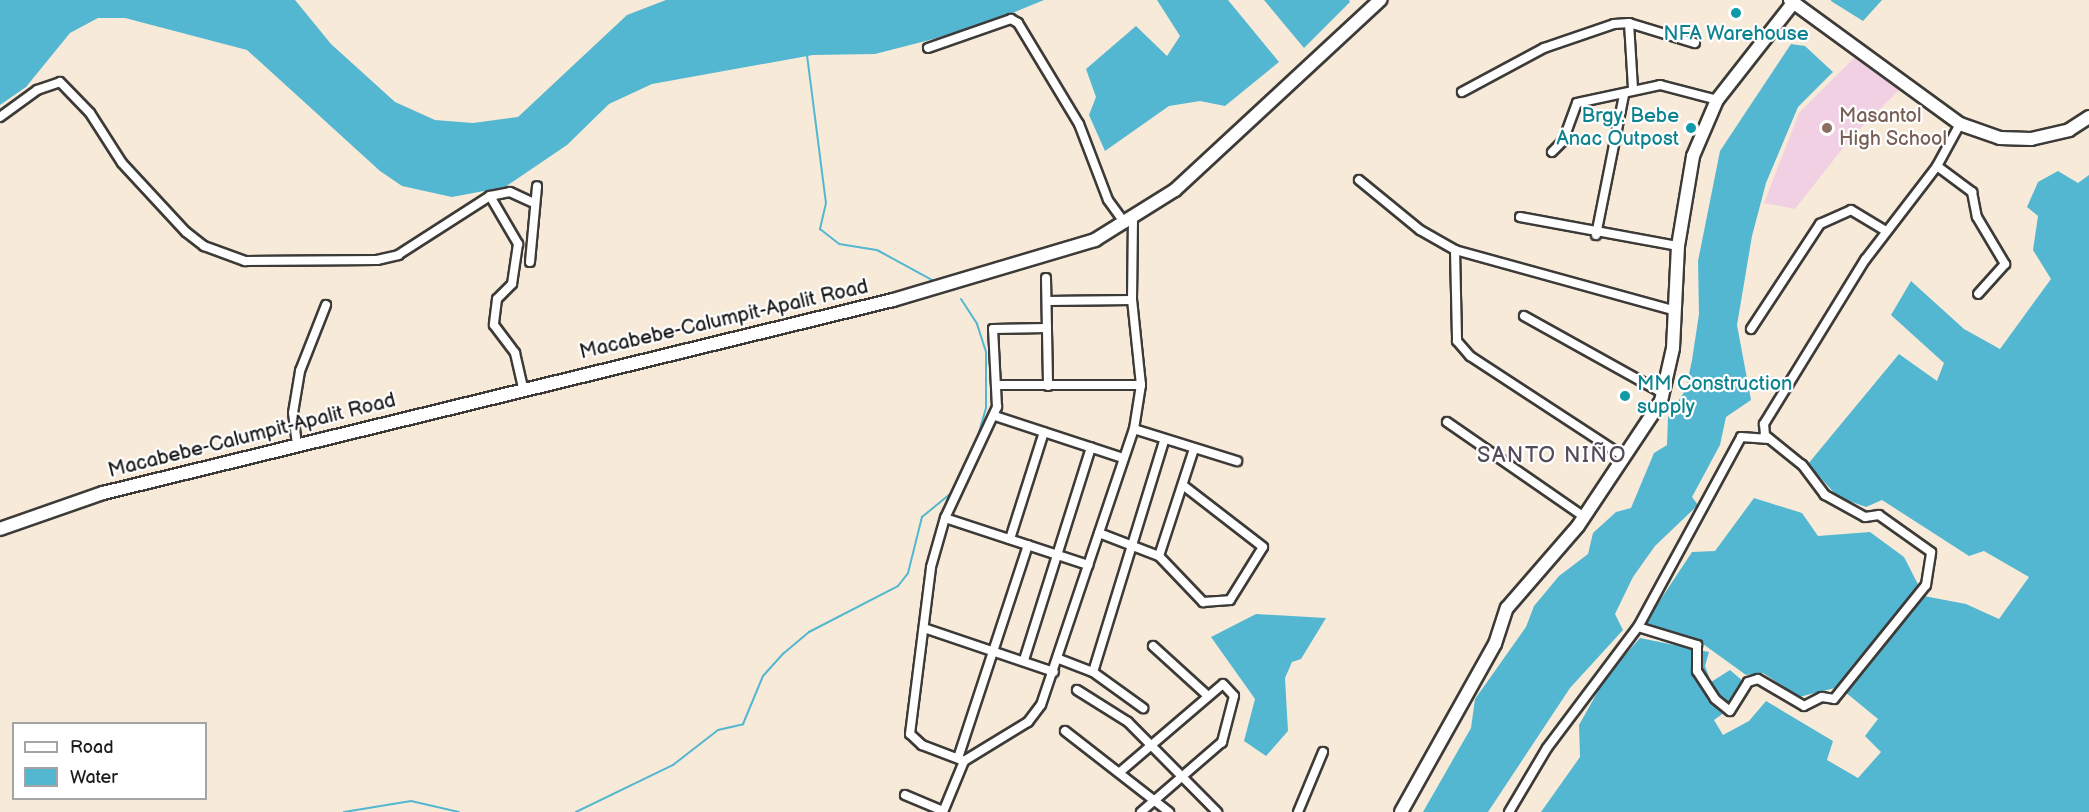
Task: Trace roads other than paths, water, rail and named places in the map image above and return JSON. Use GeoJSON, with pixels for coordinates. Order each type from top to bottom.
{"type":"FeatureCollection","features":[{"type":"Feature","properties":{"kind":"main road","name":"Macabebe-Calumpit-Apalit Road"},"geometry":{"type":"LineString","coordinates":[[0,529],[103,493],[903,297],[1061,252],[1129,221],[1175,190],[1380,0]]}},
{"type":"Feature","properties":{"kind":"main road"},"geometry":{"type":"LineString","coordinates":[[1401,812],[1495,644],[1508,608],[1584,517],[1664,394],[1676,311],[1678,246],[1693,156],[1717,100],[1792,1],[1864,56],[1960,124],[2000,138],[2031,139],[2069,130],[2089,117]]}},
{"type":"Feature","properties":{"kind":"street"},"geometry":{"type":"LineString","coordinates":[[928,48],[1011,19],[1018,23],[1079,124],[1108,200],[1129,221],[1132,300],[1141,385],[1134,429],[1054,672],[1028,722],[961,758],[922,745],[910,734],[931,567],[945,518],[995,417],[998,385],[993,329],[1047,328]]}},
{"type":"Feature","properties":{"kind":"street"},"geometry":{"type":"LineString","coordinates":[[1629,23],[1633,89]]}},
{"type":"Feature","properties":{"kind":"street"},"geometry":{"type":"LineString","coordinates":[[1462,92],[1544,48],[1629,23],[1695,43]]}},
{"type":"Feature","properties":{"kind":"street"},"geometry":{"type":"LineString","coordinates":[[0,117],[37,90],[60,82],[90,112],[122,162],[186,232],[204,246],[245,261],[388,258],[490,196],[510,192],[534,203]]}},
{"type":"Feature","properties":{"kind":"street"},"geometry":{"type":"LineString","coordinates":[[1552,152],[1563,141],[1577,103],[1624,95],[1633,89],[1671,87],[1717,100]]}},
{"type":"Feature","properties":{"kind":"street"},"geometry":{"type":"LineString","coordinates":[[1596,235],[1624,95]]}},
{"type":"Feature","properties":{"kind":"street"},"geometry":{"type":"LineString","coordinates":[[1638,627],[1697,645],[1697,671],[1714,699],[1730,711],[1748,682],[1758,679],[1804,706],[1822,697],[1834,699],[1926,585],[1931,552],[1879,515],[1865,517],[1825,495],[1802,465],[1769,439],[1764,424],[1886,231],[1937,166],[1960,124]]}},
{"type":"Feature","properties":{"kind":"street"},"geometry":{"type":"LineString","coordinates":[[1937,166],[1972,192],[1977,217],[2005,264],[1978,294]]}},
{"type":"Feature","properties":{"kind":"street"},"geometry":{"type":"LineString","coordinates":[[1359,180],[1420,230],[1455,250],[1676,311]]}},
{"type":"Feature","properties":{"kind":"street"},"geometry":{"type":"LineString","coordinates":[[530,262],[537,186]]}},
{"type":"Feature","properties":{"kind":"street"},"geometry":{"type":"LineString","coordinates":[[490,196],[518,244],[512,284],[497,299],[494,325],[515,353],[523,389]]}},
{"type":"Feature","properties":{"kind":"street"},"geometry":{"type":"LineString","coordinates":[[1751,329],[1820,224],[1851,210],[1886,231]]}},
{"type":"Feature","properties":{"kind":"street"},"geometry":{"type":"LineString","coordinates":[[1520,217],[1596,235],[1678,246]]}},
{"type":"Feature","properties":{"kind":"street"},"geometry":{"type":"LineString","coordinates":[[1455,250],[1457,341],[1470,356],[1623,456]]}},
{"type":"Feature","properties":{"kind":"street"},"geometry":{"type":"LineString","coordinates":[[1046,278],[1048,386]]}},
{"type":"Feature","properties":{"kind":"street"},"geometry":{"type":"LineString","coordinates":[[1047,301],[1132,300]]}},
{"type":"Feature","properties":{"kind":"street"},"geometry":{"type":"LineString","coordinates":[[297,445],[293,413],[300,371],[326,305]]}},
{"type":"Feature","properties":{"kind":"street"},"geometry":{"type":"LineString","coordinates":[[1524,316],[1664,394]]}},
{"type":"Feature","properties":{"kind":"street"},"geometry":{"type":"LineString","coordinates":[[998,385],[1141,385]]}},
{"type":"Feature","properties":{"kind":"street"},"geometry":{"type":"LineString","coordinates":[[995,417],[1123,458]]}},
{"type":"Feature","properties":{"kind":"street"},"geometry":{"type":"LineString","coordinates":[[1447,422],[1584,517]]}},
{"type":"Feature","properties":{"kind":"street"},"geometry":{"type":"LineString","coordinates":[[1134,429],[1164,441],[1237,461]]}},
{"type":"Feature","properties":{"kind":"street"},"geometry":{"type":"LineString","coordinates":[[1010,539],[1044,432]]}},
{"type":"Feature","properties":{"kind":"street"},"geometry":{"type":"LineString","coordinates":[[1509,812],[1547,748],[1638,627],[1741,437],[1769,439]]}},
{"type":"Feature","properties":{"kind":"street"},"geometry":{"type":"LineString","coordinates":[[1093,672],[1164,441]]}},
{"type":"Feature","properties":{"kind":"street"},"geometry":{"type":"LineString","coordinates":[[1024,660],[1091,447]]}},
{"type":"Feature","properties":{"kind":"street"},"geometry":{"type":"LineString","coordinates":[[1159,556],[1184,486],[1194,449]]}},
{"type":"Feature","properties":{"kind":"street"},"geometry":{"type":"LineString","coordinates":[[1099,533],[1133,544],[1159,556],[1203,602],[1211,604],[1230,600],[1263,552],[1261,543],[1184,486]]}},
{"type":"Feature","properties":{"kind":"street"},"geometry":{"type":"LineString","coordinates":[[945,518],[1088,565]]}},
{"type":"Feature","properties":{"kind":"street"},"geometry":{"type":"LineString","coordinates":[[905,795],[943,811],[1028,545]]}},
{"type":"Feature","properties":{"kind":"street"},"geometry":{"type":"LineString","coordinates":[[924,627],[1054,672]]}},
{"type":"Feature","properties":{"kind":"street"},"geometry":{"type":"LineString","coordinates":[[1154,646],[1208,696]]}},
{"type":"Feature","properties":{"kind":"street"},"geometry":{"type":"LineString","coordinates":[[1059,659],[1093,672],[1143,708]]}},
{"type":"Feature","properties":{"kind":"street"},"geometry":{"type":"LineString","coordinates":[[1120,772],[1223,684],[1234,696],[1226,734],[1184,775],[1141,812]]}},
{"type":"Feature","properties":{"kind":"street"},"geometry":{"type":"LineString","coordinates":[[1077,690],[1128,722],[1184,775],[1217,812]]}},
{"type":"Feature","properties":{"kind":"street"},"geometry":{"type":"LineString","coordinates":[[1065,731],[1169,812]]}},
{"type":"Feature","properties":{"kind":"street"},"geometry":{"type":"LineString","coordinates":[[1298,812],[1323,752]]}},
{"type":"Feature","properties":{"kind":"water"},"geometry":{"type":"Polygon","coordinates":[[[0,0],[295,0],[331,44],[395,102],[435,120],[473,123],[518,117],[627,15],[666,0],[1044,0],[976,28],[875,54],[813,55],[652,84],[609,104],[567,145],[505,187],[452,197],[402,186],[380,171],[247,50],[125,18],[98,18],[70,33],[26,87],[0,105],[0,0]]]}},
{"type":"Feature","properties":{"kind":"water"},"geometry":{"type":"Polygon","coordinates":[[[1157,0],[1228,0],[1279,62],[1225,106],[1200,101],[1169,106],[1105,151],[1089,115],[1096,97],[1086,69],[1136,26],[1167,56],[1180,36],[1157,0]]]}},
{"type":"Feature","properties":{"kind":"water"},"geometry":{"type":"Polygon","coordinates":[[[1264,0],[1349,0],[1350,2],[1304,48],[1264,0]]]}},
{"type":"Feature","properties":{"kind":"water"},"geometry":{"type":"Polygon","coordinates":[[[1831,0],[1882,0],[1863,21],[1831,1],[1831,0]]]}},
{"type":"Feature","properties":{"kind":"water"},"geometry":{"type":"Polygon","coordinates":[[[1791,44],[1805,46],[1833,72],[1798,107],[1766,183],[1752,236],[1737,325],[1751,400],[1726,417],[1720,445],[1692,497],[1698,505],[1655,546],[1633,577],[1615,614],[1623,630],[1570,688],[1488,812],[1423,812],[1471,728],[1475,699],[1526,627],[1534,606],[1559,576],[1588,554],[1593,533],[1616,512],[1631,508],[1654,453],[1667,445],[1668,417],[1686,389],[1692,360],[1699,314],[1698,261],[1720,151],[1791,44]]]}},
{"type":"Feature","properties":{"kind":"water"},"geometry":{"type":"Polygon","coordinates":[[[2058,171],[2078,183],[2089,175],[2089,812],[1541,812],[1580,757],[1579,725],[1607,675],[1640,638],[1709,652],[1705,666],[1711,682],[1730,670],[1744,682],[1728,710],[1714,720],[1723,735],[1749,721],[1766,701],[1833,741],[1827,760],[1858,778],[1881,752],[1865,736],[1878,719],[1839,687],[1799,697],[1763,673],[1746,675],[1703,644],[1645,623],[1692,552],[1715,551],[1754,498],[1802,513],[1818,536],[1870,532],[1904,557],[1924,596],[1966,604],[1999,619],[2029,577],[1984,551],[1969,556],[1882,500],[1866,507],[1838,497],[1808,464],[1899,354],[1937,381],[1944,363],[1891,315],[1911,281],[1964,329],[2000,349],[2051,279],[2033,250],[2038,216],[2027,207],[2038,182],[2058,171]]]}},
{"type":"Feature","properties":{"kind":"water"},"geometry":{"type":"Polygon","coordinates":[[[1256,614],[1326,618],[1301,659],[1292,662],[1285,678],[1288,731],[1266,756],[1244,741],[1255,699],[1211,637],[1256,614]]]}},
{"type":"Feature","properties":{"kind":"waterway"},"geometry":{"type":"LineString","coordinates":[[807,55],[826,203],[820,229],[839,244],[877,250],[932,280]]}},
{"type":"Feature","properties":{"kind":"waterway"},"geometry":{"type":"LineString","coordinates":[[961,299],[977,324],[986,352],[986,408],[976,442]]}},
{"type":"Feature","properties":{"kind":"waterway"},"geometry":{"type":"LineString","coordinates":[[576,812],[673,765],[718,730],[743,724],[763,676],[784,653],[809,632],[898,586],[908,573],[922,517],[955,490]]}},
{"type":"Feature","properties":{"kind":"waterway"},"geometry":{"type":"LineString","coordinates":[[344,812],[411,801],[459,812]]}},
{"type":"Feature","properties":{"kind":"place","name":"NFA Warehouse"},"geometry":{"type":"Point","coordinates":[1736,13]}},
{"type":"Feature","properties":{"kind":"place","name":"Brgy. Bebe Anac Outpost"},"geometry":{"type":"Point","coordinates":[1691,128]}},
{"type":"Feature","properties":{"kind":"place","name":"Masantol High School"},"geometry":{"type":"Point","coordinates":[1827,128]}},
{"type":"Feature","properties":{"kind":"place","name":"MM Construction supply"},"geometry":{"type":"Point","coordinates":[1625,396]}},
{"type":"Feature","properties":{"kind":"district","name":"SANTO NIÑO"},"geometry":{"type":"Point","coordinates":[1552,456]}}]}
